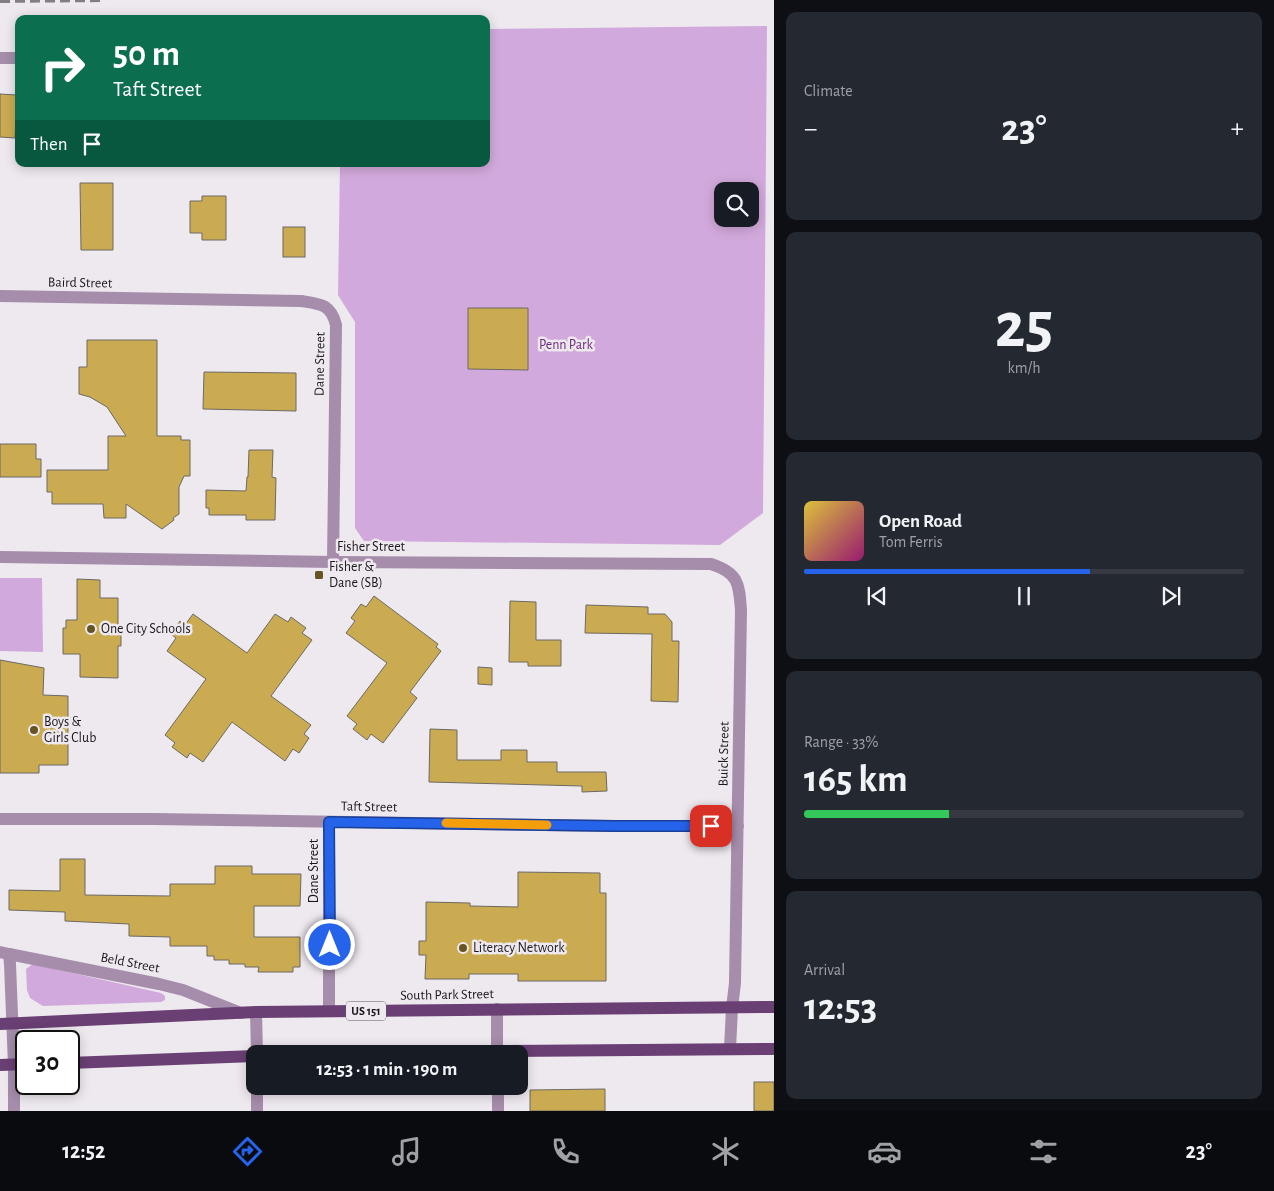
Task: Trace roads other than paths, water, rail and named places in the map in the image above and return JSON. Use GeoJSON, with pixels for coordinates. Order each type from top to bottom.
{"type":"FeatureCollection","features":[{"type":"Feature","properties":{"kind":"main road","name":"South Park Street"},"geometry":{"type":"LineString","coordinates":[[6,1023],[256,1012],[774,1007]]}},
{"type":"Feature","properties":{"kind":"main road"},"geometry":{"type":"LineString","coordinates":[[528,1052],[774,1048]]}},
{"type":"Feature","properties":{"kind":"main road"},"geometry":{"type":"LineString","coordinates":[[80,1063],[246,1055]]}},
{"type":"Feature","properties":{"kind":"main road"},"geometry":{"type":"LineString","coordinates":[[0,1065],[15,1064]]}},
{"type":"Feature","properties":{"kind":"street"},"geometry":{"type":"LineString","coordinates":[[0,58],[15,58]]}},
{"type":"Feature","properties":{"kind":"street","name":"Baird Street"},"geometry":{"type":"LineString","coordinates":[[0,296],[159,299]]}},
{"type":"Feature","properties":{"kind":"street","name":"Dane Street"},"geometry":{"type":"LineString","coordinates":[[159,299],[301,301],[322,305],[334,317],[336,325],[333,562]]}},
{"type":"Feature","properties":{"kind":"street","name":"Fisher Street"},"geometry":{"type":"LineString","coordinates":[[0,557],[333,562],[711,564],[721,567],[736,580]]}},
{"type":"Feature","properties":{"kind":"street","name":"Buick Street"},"geometry":{"type":"LineString","coordinates":[[730,1049],[735,983],[741,610],[739,586],[736,580]]}},
{"type":"Feature","properties":{"kind":"street","name":"Taft Street"},"geometry":{"type":"LineString","coordinates":[[0,818],[738,826]]}},
{"type":"Feature","properties":{"kind":"street","name":"Dane Street"},"geometry":{"type":"LineString","coordinates":[[329,822],[330,1011]]}},
{"type":"Feature","properties":{"kind":"street","name":"Beld Street"},"geometry":{"type":"LineString","coordinates":[[15,1049],[6,1023],[4,953],[183,990],[241,1013]]}},
{"type":"Feature","properties":{"kind":"street"},"geometry":{"type":"LineString","coordinates":[[497,1009],[497,1045]]}},
{"type":"Feature","properties":{"kind":"street"},"geometry":{"type":"LineString","coordinates":[[256,1012],[256,1045]]}},
{"type":"Feature","properties":{"kind":"street","name":"Beld Street"},"geometry":{"type":"LineString","coordinates":[[14,1111],[16,1095]]}},
{"type":"Feature","properties":{"kind":"street"},"geometry":{"type":"LineString","coordinates":[[257,1095],[257,1111]]}},
{"type":"Feature","properties":{"kind":"street"},"geometry":{"type":"LineString","coordinates":[[498,1095],[498,1111]]}},
{"type":"Feature","properties":{"kind":"railway"},"geometry":{"type":"LineString","coordinates":[[0,1],[105,0]]}},
{"type":"Feature","properties":{"kind":"place","name":"Fisher & Dane (SB)"},"geometry":{"type":"Point","coordinates":[319,575]}},
{"type":"Feature","properties":{"kind":"place","name":"One City Schools"},"geometry":{"type":"Point","coordinates":[91,629]}},
{"type":"Feature","properties":{"kind":"place","name":"Boys & Girls Club"},"geometry":{"type":"Point","coordinates":[34,730]}},
{"type":"Feature","properties":{"kind":"place","name":"Literacy Network"},"geometry":{"type":"Point","coordinates":[463,948]}},
{"type":"Feature","properties":{"kind":"park label","name":"Penn Park"},"geometry":{"type":"Point","coordinates":[566,345]}}]}
